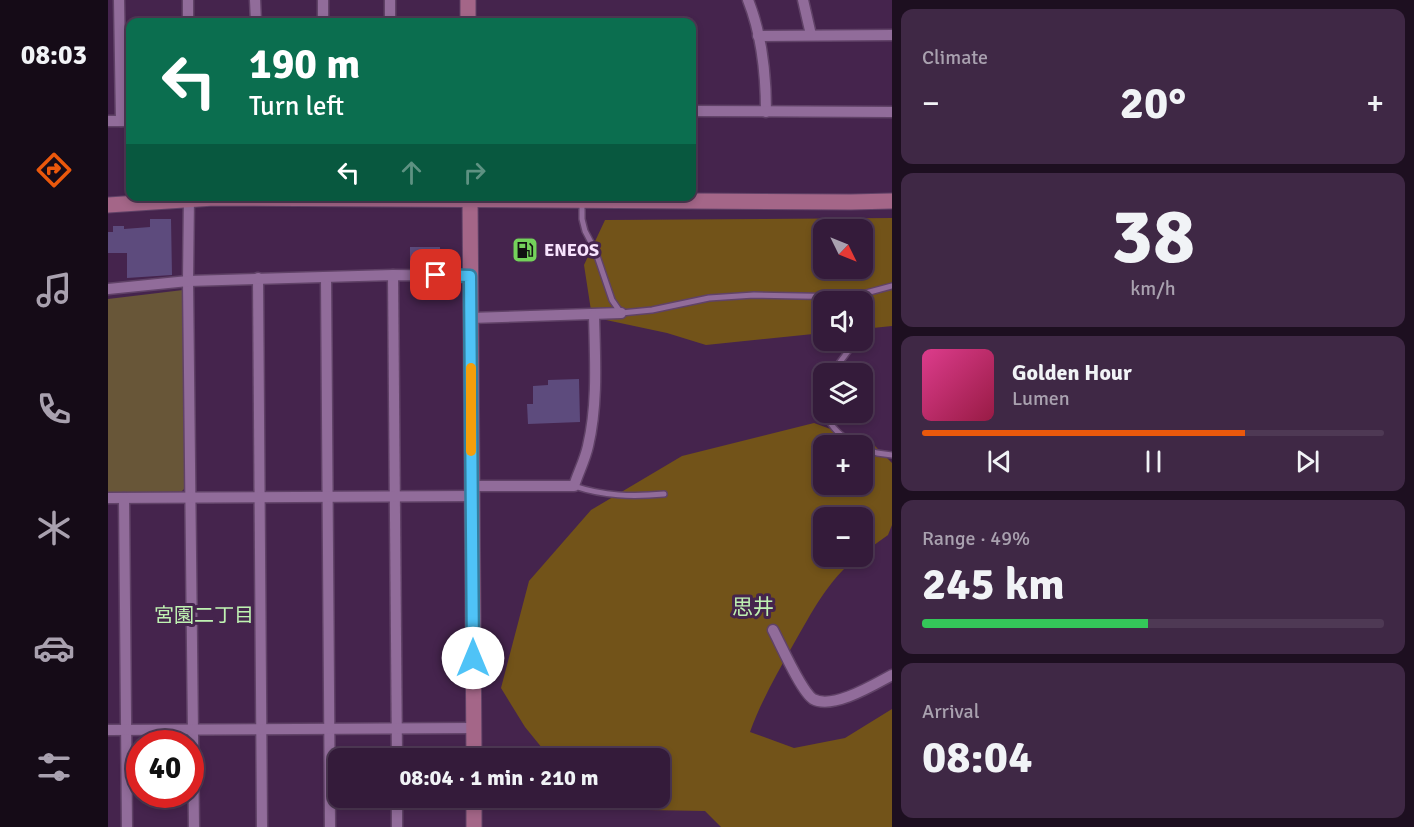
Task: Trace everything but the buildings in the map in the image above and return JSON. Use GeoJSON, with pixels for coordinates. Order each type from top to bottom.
{"type":"FeatureCollection","features":[{"type":"Feature","properties":{"kind":"street"},"geometry":{"type":"LineString","coordinates":[[108,121],[126,121],[119,0]]}},
{"type":"Feature","properties":{"kind":"street"},"geometry":{"type":"LineString","coordinates":[[188,0],[188,18]]}},
{"type":"Feature","properties":{"kind":"street"},"geometry":{"type":"LineString","coordinates":[[255,0],[256,18]]}},
{"type":"Feature","properties":{"kind":"street"},"geometry":{"type":"LineString","coordinates":[[323,0],[323,18]]}},
{"type":"Feature","properties":{"kind":"street"},"geometry":{"type":"LineString","coordinates":[[390,0],[390,18]]}},
{"type":"Feature","properties":{"kind":"street"},"geometry":{"type":"LineString","coordinates":[[468,0],[468,18]]}},
{"type":"Feature","properties":{"kind":"street"},"geometry":{"type":"LineString","coordinates":[[748,0],[758,36],[766,81],[766,112]]}},
{"type":"Feature","properties":{"kind":"street"},"geometry":{"type":"LineString","coordinates":[[803,0],[811,35]]}},
{"type":"Feature","properties":{"kind":"street"},"geometry":{"type":"LineString","coordinates":[[758,36],[892,35]]}},
{"type":"Feature","properties":{"kind":"street"},"geometry":{"type":"LineString","coordinates":[[696,111],[892,112]]}},
{"type":"Feature","properties":{"kind":"street"},"geometry":{"type":"LineString","coordinates":[[696,199],[892,201]]}},
{"type":"Feature","properties":{"kind":"street"},"geometry":{"type":"LineString","coordinates":[[108,205],[154,201]]}},
{"type":"Feature","properties":{"kind":"street"},"geometry":{"type":"LineString","coordinates":[[189,201],[194,827]]}},
{"type":"Feature","properties":{"kind":"street"},"geometry":{"type":"LineString","coordinates":[[470,201],[474,748]]}},
{"type":"Feature","properties":{"kind":"street"},"geometry":{"type":"LineString","coordinates":[[393,275],[397,748]]}},
{"type":"Feature","properties":{"kind":"street"},"geometry":{"type":"LineString","coordinates":[[108,289],[188,281],[258,278],[470,276]]}},
{"type":"Feature","properties":{"kind":"street"},"geometry":{"type":"LineString","coordinates":[[258,278],[262,827]]}},
{"type":"Feature","properties":{"kind":"street"},"geometry":{"type":"LineString","coordinates":[[326,278],[330,827]]}},
{"type":"Feature","properties":{"kind":"street"},"geometry":{"type":"LineString","coordinates":[[470,318],[621,313]]}},
{"type":"Feature","properties":{"kind":"street"},"geometry":{"type":"LineString","coordinates":[[108,498],[328,498],[574,486],[588,448],[591,427],[595,373],[594,315]]}},
{"type":"Feature","properties":{"kind":"street"},"geometry":{"type":"LineString","coordinates":[[124,498],[127,827]]}},
{"type":"Feature","properties":{"kind":"street"},"geometry":{"type":"LineString","coordinates":[[773,630],[805,691],[814,699],[830,700],[853,695],[892,675]]}},
{"type":"Feature","properties":{"kind":"street"},"geometry":{"type":"LineString","coordinates":[[108,730],[473,728]]}},
{"type":"Feature","properties":{"kind":"street"},"geometry":{"type":"LineString","coordinates":[[397,808],[397,827]]}},
{"type":"Feature","properties":{"kind":"street"},"geometry":{"type":"LineString","coordinates":[[474,808],[474,827]]}},
{"type":"Feature","properties":{"kind":"lane"},"geometry":{"type":"LineString","coordinates":[[582,201],[585,231],[595,250],[612,300],[621,313],[652,310],[709,298],[754,295],[813,297]]}},
{"type":"Feature","properties":{"kind":"lane"},"geometry":{"type":"LineString","coordinates":[[873,292],[892,286]]}},
{"type":"Feature","properties":{"kind":"lane"},"geometry":{"type":"LineString","coordinates":[[830,423],[841,435]]}},
{"type":"Feature","properties":{"kind":"lane"},"geometry":{"type":"LineString","coordinates":[[873,452],[892,455]]}},
{"type":"Feature","properties":{"kind":"lane"},"geometry":{"type":"LineString","coordinates":[[574,486],[596,494],[633,497],[664,494]]}},
{"type":"Feature","properties":{"kind":"shaded area"},"geometry":{"type":"Polygon","coordinates":[[[892,218],[892,326],[873,328],[873,291],[813,291],[813,334],[706,345],[667,333],[592,317],[584,265],[605,220],[892,218]]]}},
{"type":"Feature","properties":{"kind":"shaded area"},"geometry":{"type":"Polygon","coordinates":[[[183,290],[185,488],[180,493],[108,493],[108,299],[183,290]]]}},
{"type":"Feature","properties":{"kind":"shaded area"},"geometry":{"type":"Polygon","coordinates":[[[814,423],[847,435],[813,435],[813,495],[873,495],[873,445],[892,463],[892,525],[888,535],[873,546],[873,507],[813,507],[813,567],[847,567],[829,586],[814,609],[759,709],[750,732],[794,748],[845,738],[892,709],[892,827],[721,827],[705,811],[591,809],[670,808],[670,748],[542,748],[525,727],[501,688],[529,581],[591,510],[682,456],[814,423]]]}},
{"type":"Feature","properties":{"kind":"slow traffic"},"geometry":{"type":"LineString","coordinates":[[471,368],[471,451]]}},
{"type":"Feature","properties":{"kind":"place","name":"ENEOS"},"geometry":{"type":"Point","coordinates":[525,250]}},
{"type":"Feature","properties":{"kind":"district","name":"思井"},"geometry":{"type":"Point","coordinates":[753,607]}},
{"type":"Feature","properties":{"kind":"district","name":"宮園二丁目"},"geometry":{"type":"Point","coordinates":[204,615]}},
{"type":"Feature","properties":{"kind":"route"},"geometry":{"type":"LineString","coordinates":[[436,275],[470,276],[473,658]]}}]}
